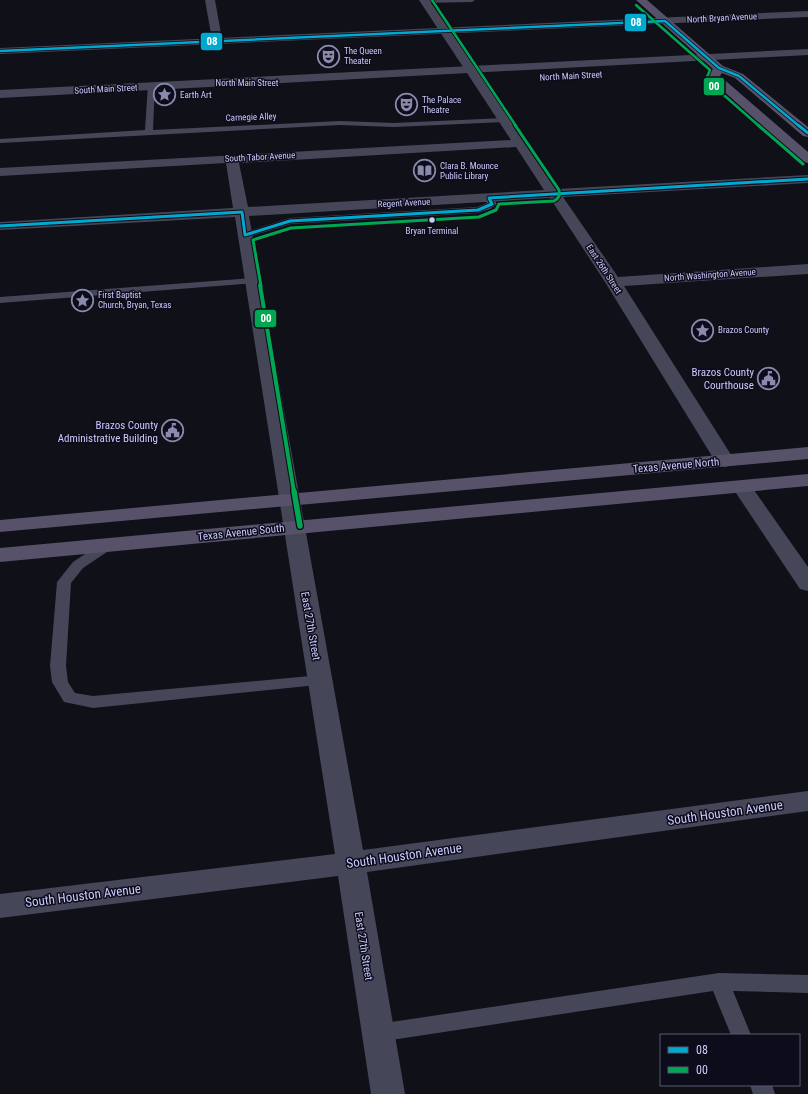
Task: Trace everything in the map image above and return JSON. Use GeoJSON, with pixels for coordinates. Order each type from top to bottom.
{"type":"FeatureCollection","features":[{"type":"Feature","properties":{"kind":"main road"},"geometry":{"type":"LineString","coordinates":[[641,0],[719,68],[740,76],[808,134]]}},
{"type":"Feature","properties":{"kind":"main road"},"geometry":{"type":"LineString","coordinates":[[719,68],[714,77],[808,159]]}},
{"type":"Feature","properties":{"kind":"main road","name":"Texas Avenue North"},"geometry":{"type":"LineString","coordinates":[[289,501],[808,453]]}},
{"type":"Feature","properties":{"kind":"main road"},"geometry":{"type":"LineString","coordinates":[[742,486],[808,480]]}},
{"type":"Feature","properties":{"kind":"main road","name":"Texas Avenue South"},"geometry":{"type":"LineString","coordinates":[[0,555],[742,486]]}},
{"type":"Feature","properties":{"kind":"main road"},"geometry":{"type":"LineString","coordinates":[[0,526],[289,501]]}},
{"type":"Feature","properties":{"kind":"street"},"geometry":{"type":"LineString","coordinates":[[210,0],[216,34],[212,42]]}},
{"type":"Feature","properties":{"kind":"street","name":"East 26th Street"},"geometry":{"type":"LineString","coordinates":[[425,1],[477,81],[613,282],[725,461]]}},
{"type":"Feature","properties":{"kind":"street","name":"North Bryan Avenue"},"geometry":{"type":"LineString","coordinates":[[0,51],[808,14]]}},
{"type":"Feature","properties":{"kind":"street","name":"North Main Street"},"geometry":{"type":"LineString","coordinates":[[211,83],[808,52]]}},
{"type":"Feature","properties":{"kind":"street"},"geometry":{"type":"LineString","coordinates":[[696,70],[749,67]]}},
{"type":"Feature","properties":{"kind":"street","name":"North Main Street"},"geometry":{"type":"LineString","coordinates":[[211,83],[241,84],[408,78],[442,81],[498,80]]}},
{"type":"Feature","properties":{"kind":"street","name":"South Main Street"},"geometry":{"type":"LineString","coordinates":[[0,94],[211,83]]}},
{"type":"Feature","properties":{"kind":"street","name":"South Tabor Avenue"},"geometry":{"type":"LineString","coordinates":[[0,172],[520,143]]}},
{"type":"Feature","properties":{"kind":"street","name":"East 27th Street"},"geometry":{"type":"LineString","coordinates":[[232,159],[293,527],[321,680],[388,1094]]}},
{"type":"Feature","properties":{"kind":"street","name":"Regent Avenue"},"geometry":{"type":"LineString","coordinates":[[0,226],[808,179]]}},
{"type":"Feature","properties":{"kind":"street","name":"North Washington Avenue"},"geometry":{"type":"LineString","coordinates":[[613,282],[808,269]]}},
{"type":"Feature","properties":{"kind":"street"},"geometry":{"type":"LineString","coordinates":[[742,486],[808,584]]}},
{"type":"Feature","properties":{"kind":"street","name":"South Houston Avenue"},"geometry":{"type":"LineString","coordinates":[[0,906],[351,863],[808,801]]}},
{"type":"Feature","properties":{"kind":"lane"},"geometry":{"type":"LineString","coordinates":[[425,1],[472,0]]}},
{"type":"Feature","properties":{"kind":"lane"},"geometry":{"type":"LineString","coordinates":[[149,132],[151,86]]}},
{"type":"Feature","properties":{"kind":"lane","name":"Carnegie Alley"},"geometry":{"type":"LineString","coordinates":[[0,141],[340,123],[394,125],[504,120]]}},
{"type":"Feature","properties":{"kind":"lane"},"geometry":{"type":"LineString","coordinates":[[245,234],[290,221],[478,210],[492,204],[489,198]]}},
{"type":"Feature","properties":{"kind":"lane"},"geometry":{"type":"LineString","coordinates":[[0,300],[253,281]]}},
{"type":"Feature","properties":{"kind":"lane"},"geometry":{"type":"LineString","coordinates":[[108,545],[78,565],[64,582],[58,666],[60,682],[70,698],[93,702],[321,680]]}},
{"type":"Feature","properties":{"kind":"lane"},"geometry":{"type":"LineString","coordinates":[[378,1033],[719,982],[808,984]]}},
{"type":"Feature","properties":{"kind":"lane"},"geometry":{"type":"LineString","coordinates":[[719,982],[741,1034]]}},
{"type":"Feature","properties":{"kind":"transit line","name":"00"},"geometry":{"type":"LineString","coordinates":[[300,526],[253,240],[291,228],[479,217],[496,210],[499,204],[554,201],[558,199],[560,195],[559,190],[432,0]]}},
{"type":"Feature","properties":{"kind":"transit line","name":"00"},"geometry":{"type":"LineString","coordinates":[[636,5],[710,70],[707,77],[709,82],[803,164]]}},
{"type":"Feature","properties":{"kind":"transit line","name":"08"},"geometry":{"type":"LineString","coordinates":[[0,51],[665,21],[719,68],[739,76],[808,133]]}},
{"type":"Feature","properties":{"kind":"transit line","name":"08"},"geometry":{"type":"LineString","coordinates":[[0,226],[242,212],[245,235],[290,221],[478,210],[492,204],[489,198],[808,179]]}},
{"type":"Feature","properties":{"kind":"place","name":"The Queen Theater"},"geometry":{"type":"Point","coordinates":[329,56]}},
{"type":"Feature","properties":{"kind":"place","name":"Earth Art"},"geometry":{"type":"Point","coordinates":[165,95]}},
{"type":"Feature","properties":{"kind":"place","name":"The Palace Theatre"},"geometry":{"type":"Point","coordinates":[406,105]}},
{"type":"Feature","properties":{"kind":"place","name":"Clara B. Mounce Public Library"},"geometry":{"type":"Point","coordinates":[425,171]}},
{"type":"Feature","properties":{"kind":"place","name":"Bryan Terminal"},"geometry":{"type":"Point","coordinates":[432,220]}},
{"type":"Feature","properties":{"kind":"place","name":"First Baptist Church, Bryan, Texas"},"geometry":{"type":"Point","coordinates":[83,300]}},
{"type":"Feature","properties":{"kind":"place","name":"Brazos County"},"geometry":{"type":"Point","coordinates":[702,330]}},
{"type":"Feature","properties":{"kind":"place","name":"Brazos County Courthouse"},"geometry":{"type":"Point","coordinates":[769,378]}},
{"type":"Feature","properties":{"kind":"place","name":"Brazos County Administrative Building"},"geometry":{"type":"Point","coordinates":[173,431]}}]}
